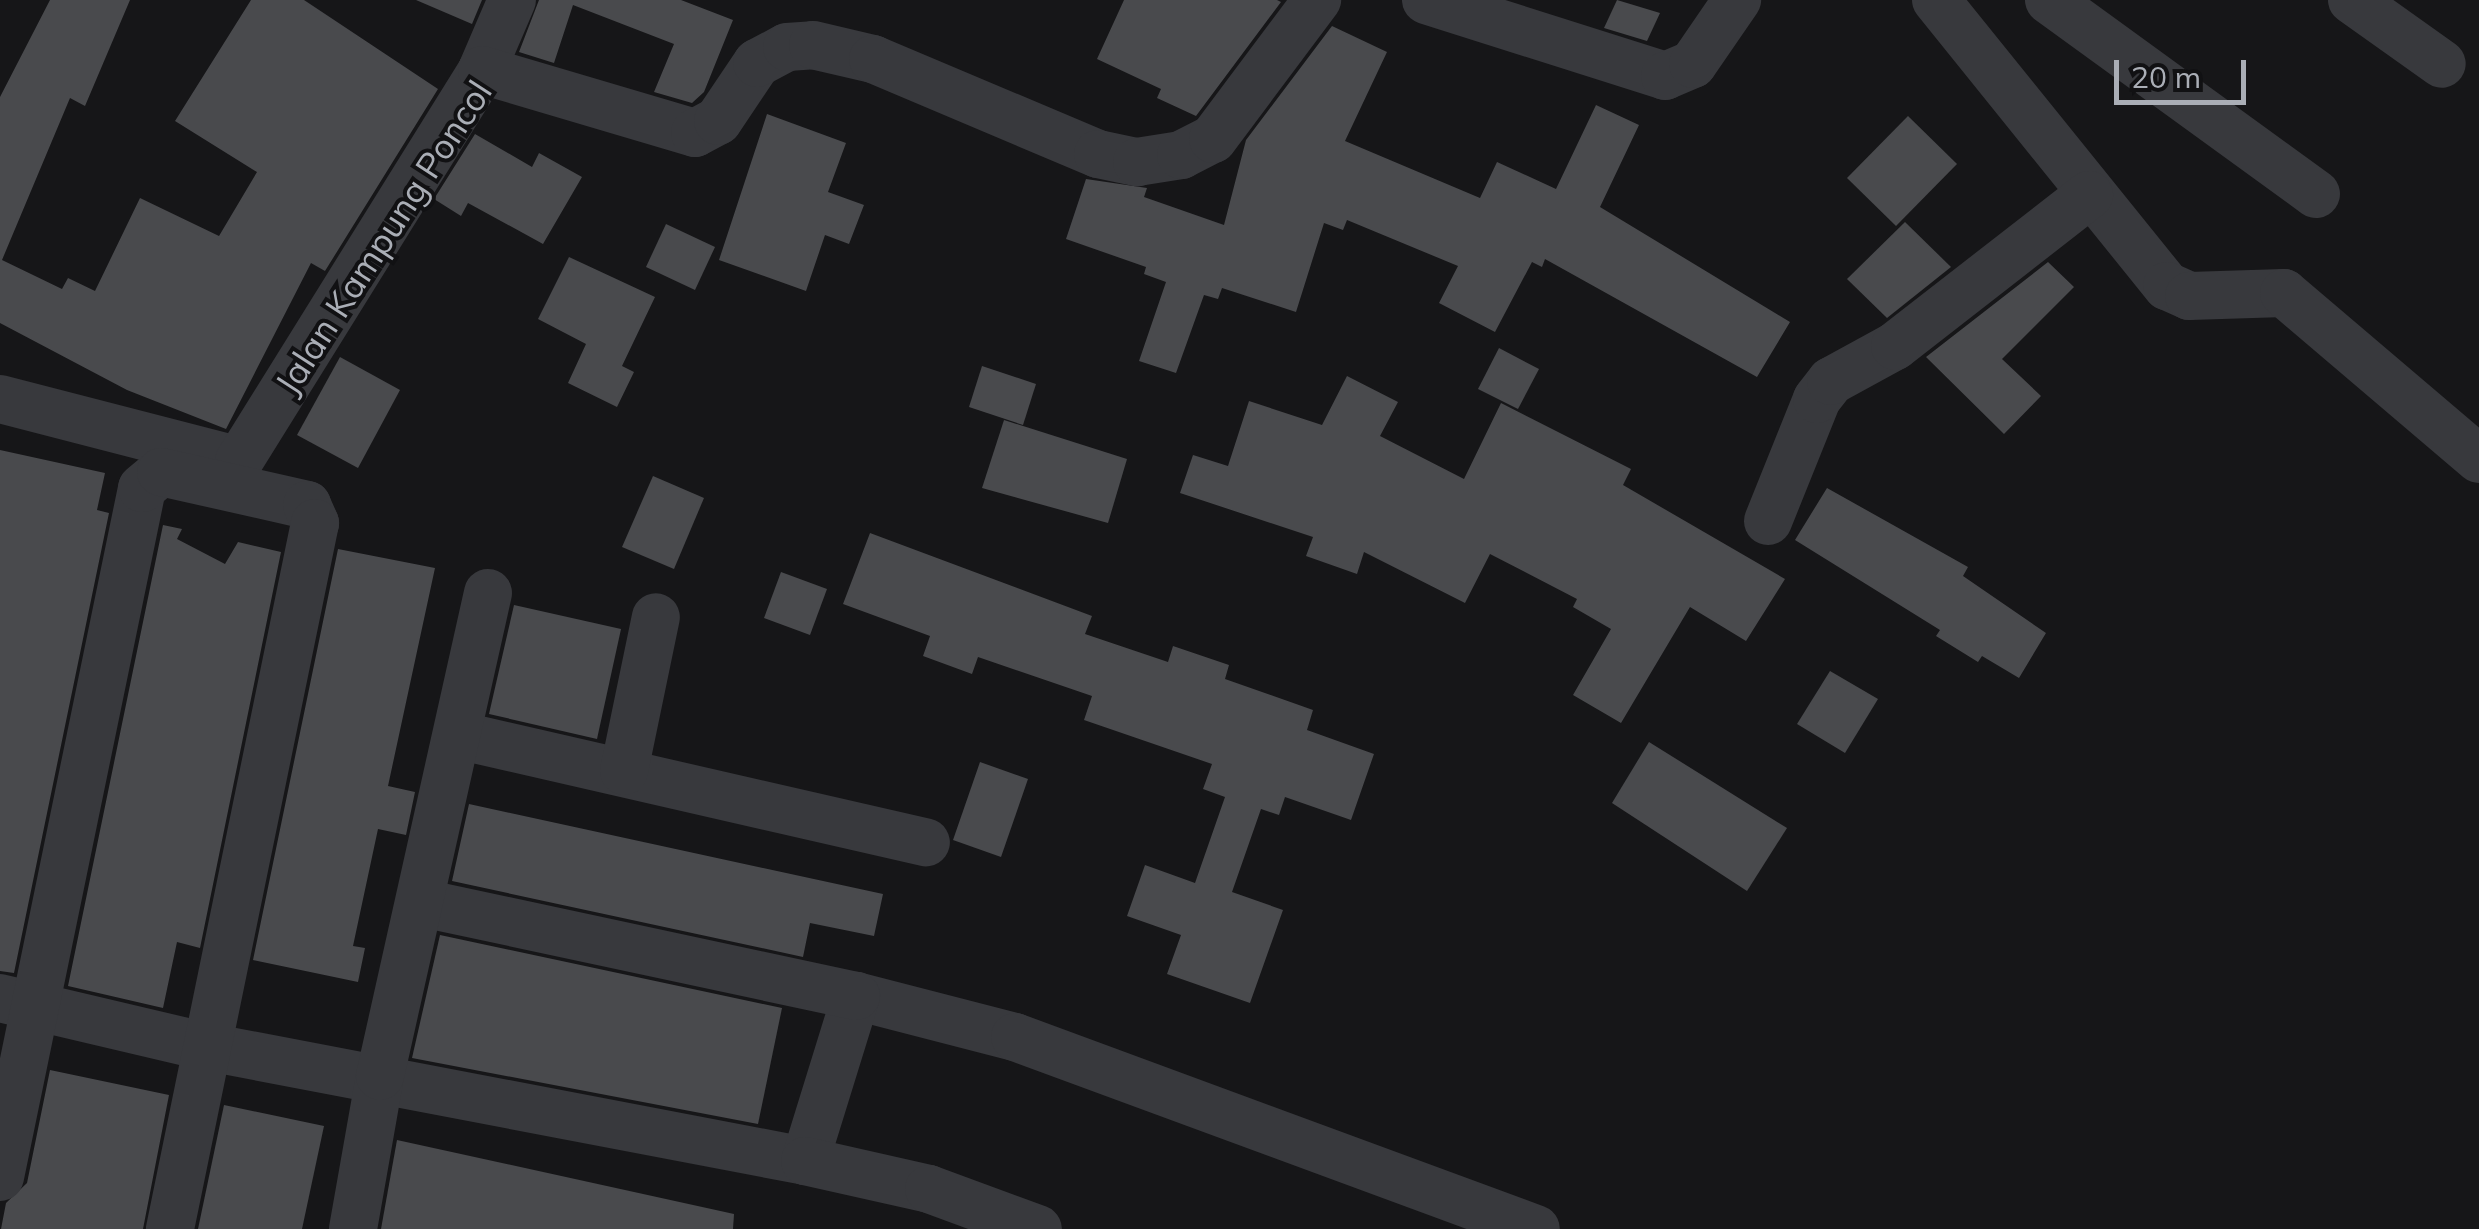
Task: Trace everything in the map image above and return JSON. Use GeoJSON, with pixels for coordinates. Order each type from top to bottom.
{"type":"FeatureCollection","features":[{"type":"Feature","properties":{"kind":"street"},"geometry":{"type":"LineString","coordinates":[[482,70],[512,0]]}},
{"type":"Feature","properties":{"kind":"street","name":"Jalan Kampung Poncol"},"geometry":{"type":"LineString","coordinates":[[0,400],[239,461],[482,70],[695,132],[718,121],[756,62],[787,47],[813,45],[873,59],[1098,154],[1138,162],[1180,154],[1212,139],[1316,0]]}},
{"type":"Feature","properties":{"kind":"street"},"geometry":{"type":"LineString","coordinates":[[1426,0],[1665,76],[1693,64],[1737,0]]}},
{"type":"Feature","properties":{"kind":"street"},"geometry":{"type":"LineString","coordinates":[[1936,0],[2166,286],[2190,296],[2284,292],[2479,459]]}},
{"type":"Feature","properties":{"kind":"street"},"geometry":{"type":"LineString","coordinates":[[2049,0],[2316,194]]}},
{"type":"Feature","properties":{"kind":"street"},"geometry":{"type":"LineString","coordinates":[[2352,0],[2442,64]]}},
{"type":"Feature","properties":{"kind":"street"},"geometry":{"type":"LineString","coordinates":[[1768,521],[1818,399],[1831,382],[1894,346],[2089,195]]}},
{"type":"Feature","properties":{"kind":"street"},"geometry":{"type":"LineString","coordinates":[[0,1177],[20,1002],[142,488],[161,472],[307,505],[316,523],[170,1229]]}},
{"type":"Feature","properties":{"kind":"street"},"geometry":{"type":"LineString","coordinates":[[353,1229],[380,1076],[488,593]]}},
{"type":"Feature","properties":{"kind":"street"},"geometry":{"type":"LineString","coordinates":[[624,771],[656,617]]}},
{"type":"Feature","properties":{"kind":"street"},"geometry":{"type":"LineString","coordinates":[[457,735],[926,842]]}},
{"type":"Feature","properties":{"kind":"street"},"geometry":{"type":"LineString","coordinates":[[421,903],[856,996],[1015,1037],[1536,1229]]}},
{"type":"Feature","properties":{"kind":"street"},"geometry":{"type":"LineString","coordinates":[[805,1161],[856,996]]}},
{"type":"Feature","properties":{"kind":"street"},"geometry":{"type":"LineString","coordinates":[[20,1002],[208,1047],[380,1076],[805,1161],[929,1189],[1038,1229]]}},
{"type":"Feature","properties":{"kind":"building"},"geometry":{"type":"Polygon","coordinates":[[[50,0],[130,0],[85,106],[70,98],[2,260],[62,289],[68,278],[95,291],[140,198],[219,236],[257,172],[175,121],[251,0],[304,0],[438,89],[325,271],[311,263],[226,429],[127,390],[0,323],[0,97],[50,0]]]}},
{"type":"Feature","properties":{"kind":"building"},"geometry":{"type":"Polygon","coordinates":[[[416,0],[482,0],[472,24],[416,0]]]}},
{"type":"Feature","properties":{"kind":"building"},"geometry":{"type":"Polygon","coordinates":[[[539,0],[681,0],[733,20],[704,92],[692,103],[654,92],[674,44],[573,5],[554,63],[519,52],[539,0]]]}},
{"type":"Feature","properties":{"kind":"building"},"geometry":{"type":"Polygon","coordinates":[[[1124,0],[1281,2],[1196,116],[1157,98],[1161,89],[1097,59],[1124,0]]]}},
{"type":"Feature","properties":{"kind":"building"},"geometry":{"type":"Polygon","coordinates":[[[1617,0],[1660,13],[1647,41],[1604,28],[1617,0]]]}},
{"type":"Feature","properties":{"kind":"building"},"geometry":{"type":"Polygon","coordinates":[[[1332,26],[1387,52],[1345,141],[1480,198],[1497,162],[1556,189],[1596,105],[1639,125],[1600,207],[1790,322],[1757,377],[1545,259],[1542,267],[1532,262],[1495,332],[1439,303],[1458,266],[1347,220],[1343,230],[1324,223],[1296,312],[1222,288],[1218,299],[1204,295],[1176,373],[1139,361],[1166,282],[1144,274],[1146,267],[1066,239],[1086,179],[1147,188],[1144,197],[1224,225],[1246,140],[1332,26]]]}},
{"type":"Feature","properties":{"kind":"building"},"geometry":{"type":"Polygon","coordinates":[[[767,114],[846,143],[828,192],[864,205],[849,244],[825,235],[806,291],[719,260],[767,114]]]}},
{"type":"Feature","properties":{"kind":"building"},"geometry":{"type":"Polygon","coordinates":[[[1908,116],[1957,164],[1896,226],[1847,178],[1908,116]]]}},
{"type":"Feature","properties":{"kind":"building"},"geometry":{"type":"Polygon","coordinates":[[[475,134],[532,167],[539,153],[582,177],[543,244],[468,203],[461,216],[434,199],[475,134]]]}},
{"type":"Feature","properties":{"kind":"building"},"geometry":{"type":"Polygon","coordinates":[[[1905,222],[1951,267],[1887,318],[1847,279],[1905,222]]]}},
{"type":"Feature","properties":{"kind":"building"},"geometry":{"type":"Polygon","coordinates":[[[666,224],[715,247],[695,290],[646,267],[666,224]]]}},
{"type":"Feature","properties":{"kind":"building"},"geometry":{"type":"Polygon","coordinates":[[[569,257],[655,297],[622,366],[634,372],[617,407],[568,383],[586,344],[538,319],[569,257]]]}},
{"type":"Feature","properties":{"kind":"building"},"geometry":{"type":"Polygon","coordinates":[[[2048,262],[2074,287],[2002,359],[2041,396],[2004,434],[1926,357],[2048,262]]]}},
{"type":"Feature","properties":{"kind":"building"},"geometry":{"type":"Polygon","coordinates":[[[1499,348],[1539,369],[1518,409],[1478,389],[1499,348]]]}},
{"type":"Feature","properties":{"kind":"building"},"geometry":{"type":"Polygon","coordinates":[[[340,357],[400,390],[358,468],[297,435],[340,357]]]}},
{"type":"Feature","properties":{"kind":"building"},"geometry":{"type":"Polygon","coordinates":[[[982,366],[1036,384],[1023,425],[969,407],[982,366]]]}},
{"type":"Feature","properties":{"kind":"building"},"geometry":{"type":"Polygon","coordinates":[[[1347,376],[1398,402],[1380,436],[1464,479],[1501,403],[1631,469],[1623,485],[1785,579],[1746,641],[1690,607],[1621,723],[1573,695],[1611,629],[1573,607],[1577,599],[1490,554],[1465,603],[1364,552],[1357,574],[1306,556],[1313,537],[1180,493],[1193,455],[1228,466],[1249,401],[1322,425],[1347,376]]]}},
{"type":"Feature","properties":{"kind":"building"},"geometry":{"type":"Polygon","coordinates":[[[1004,420],[1127,459],[1108,523],[982,488],[1004,420]]]}},
{"type":"Feature","properties":{"kind":"building"},"geometry":{"type":"Polygon","coordinates":[[[0,450],[105,473],[97,510],[109,513],[14,973],[0,971],[0,450]]]}},
{"type":"Feature","properties":{"kind":"building"},"geometry":{"type":"Polygon","coordinates":[[[653,476],[704,498],[674,569],[622,547],[653,476]]]}},
{"type":"Feature","properties":{"kind":"building"},"geometry":{"type":"Polygon","coordinates":[[[1827,488],[1968,567],[1963,576],[2046,633],[2019,678],[1982,656],[1978,662],[1936,636],[1940,630],[1795,540],[1827,488]]]}},
{"type":"Feature","properties":{"kind":"building"},"geometry":{"type":"Polygon","coordinates":[[[163,525],[182,529],[177,539],[225,564],[238,542],[281,552],[200,948],[177,942],[163,1008],[68,986],[163,525]]]}},
{"type":"Feature","properties":{"kind":"building"},"geometry":{"type":"Polygon","coordinates":[[[870,533],[1092,616],[1085,634],[1168,662],[1173,646],[1229,665],[1225,679],[1313,710],[1307,730],[1374,754],[1351,820],[1285,797],[1279,815],[1261,809],[1232,892],[1283,910],[1250,1003],[1167,974],[1181,935],[1127,916],[1145,865],[1195,883],[1225,797],[1203,789],[1212,764],[1084,720],[1092,696],[978,657],[972,674],[923,656],[930,636],[843,604],[870,533]]]}},
{"type":"Feature","properties":{"kind":"building"},"geometry":{"type":"Polygon","coordinates":[[[338,549],[435,568],[388,786],[415,792],[406,835],[378,829],[353,946],[365,948],[358,982],[253,960],[338,549]]]}},
{"type":"Feature","properties":{"kind":"building"},"geometry":{"type":"Polygon","coordinates":[[[781,572],[827,589],[810,635],[764,618],[781,572]]]}},
{"type":"Feature","properties":{"kind":"building"},"geometry":{"type":"Polygon","coordinates":[[[514,605],[621,629],[597,739],[489,714],[514,605]]]}},
{"type":"Feature","properties":{"kind":"building"},"geometry":{"type":"Polygon","coordinates":[[[1830,671],[1878,699],[1845,753],[1797,724],[1830,671]]]}},
{"type":"Feature","properties":{"kind":"building"},"geometry":{"type":"Polygon","coordinates":[[[1649,742],[1787,828],[1747,891],[1612,803],[1649,742]]]}},
{"type":"Feature","properties":{"kind":"building"},"geometry":{"type":"Polygon","coordinates":[[[980,762],[1028,779],[1001,857],[953,840],[980,762]]]}},
{"type":"Feature","properties":{"kind":"building"},"geometry":{"type":"Polygon","coordinates":[[[469,804],[883,894],[874,936],[810,923],[803,957],[452,881],[469,804]]]}},
{"type":"Feature","properties":{"kind":"building"},"geometry":{"type":"Polygon","coordinates":[[[440,935],[782,1008],[758,1124],[412,1058],[440,935]]]}},
{"type":"Feature","properties":{"kind":"building"},"geometry":{"type":"Polygon","coordinates":[[[50,1070],[169,1095],[143,1229],[1,1229],[6,1203],[27,1183],[50,1070]]]}},
{"type":"Feature","properties":{"kind":"building"},"geometry":{"type":"Polygon","coordinates":[[[224,1105],[324,1126],[302,1229],[198,1229],[224,1105]]]}},
{"type":"Feature","properties":{"kind":"building"},"geometry":{"type":"Polygon","coordinates":[[[397,1140],[734,1214],[733,1229],[381,1229],[397,1140]]]}}]}
